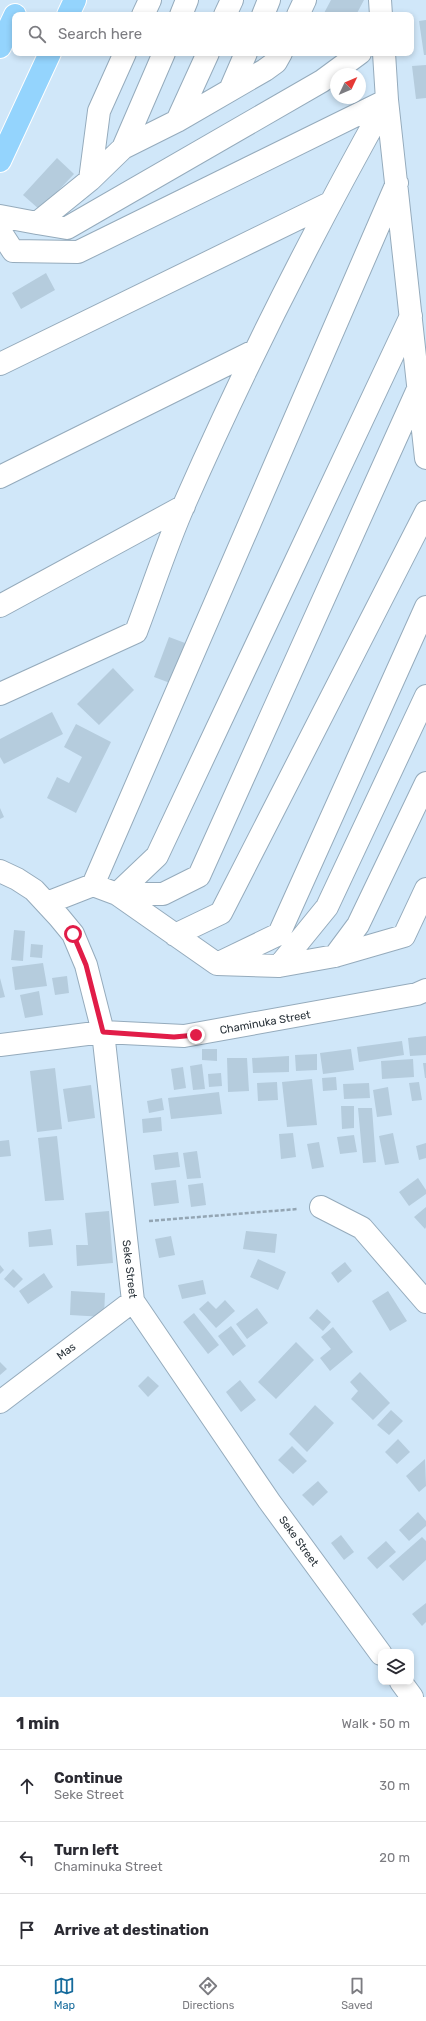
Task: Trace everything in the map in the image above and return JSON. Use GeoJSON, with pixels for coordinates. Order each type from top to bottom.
{"type":"FeatureCollection","features":[{"type":"Feature","properties":{"kind":"main road"},"geometry":{"type":"LineString","coordinates":[[16,12],[22,0]]}},
{"type":"Feature","properties":{"kind":"main road"},"geometry":{"type":"LineString","coordinates":[[69,12],[75,0]]}},
{"type":"Feature","properties":{"kind":"main road"},"geometry":{"type":"LineString","coordinates":[[0,47],[12,21]]}},
{"type":"Feature","properties":{"kind":"main road"},"geometry":{"type":"LineString","coordinates":[[0,161],[49,56]]}},
{"type":"Feature","properties":{"kind":"street"},"geometry":{"type":"LineString","coordinates":[[144,12],[150,0]]}},
{"type":"Feature","properties":{"kind":"street"},"geometry":{"type":"LineString","coordinates":[[181,12],[187,0]]}},
{"type":"Feature","properties":{"kind":"street"},"geometry":{"type":"LineString","coordinates":[[226,12],[232,0]]}},
{"type":"Feature","properties":{"kind":"street"},"geometry":{"type":"LineString","coordinates":[[264,12],[269,0]]}},
{"type":"Feature","properties":{"kind":"street"},"geometry":{"type":"LineString","coordinates":[[299,12],[305,0]]}},
{"type":"Feature","properties":{"kind":"street"},"geometry":{"type":"LineString","coordinates":[[380,0],[381,12]]}},
{"type":"Feature","properties":{"kind":"street"},"geometry":{"type":"LineString","coordinates":[[90,180],[99,111],[124,56]]}},
{"type":"Feature","properties":{"kind":"street"},"geometry":{"type":"LineString","coordinates":[[123,148],[163,56]]}},
{"type":"Feature","properties":{"kind":"street"},"geometry":{"type":"LineString","coordinates":[[177,121],[207,56]]}},
{"type":"Feature","properties":{"kind":"street"},"geometry":{"type":"LineString","coordinates":[[230,90],[245,56]]}},
{"type":"Feature","properties":{"kind":"street"},"geometry":{"type":"LineString","coordinates":[[37,222],[90,180],[123,148],[177,121],[265,70],[276,62],[279,56]]}},
{"type":"Feature","properties":{"kind":"street"},"geometry":{"type":"LineString","coordinates":[[0,216],[67,228],[322,81],[356,56]]}},
{"type":"Feature","properties":{"kind":"street"},"geometry":{"type":"LineString","coordinates":[[384,56],[387,100],[426,458]]}},
{"type":"Feature","properties":{"kind":"street"},"geometry":{"type":"LineString","coordinates":[[0,694],[136,632],[184,506],[254,351],[330,203],[387,100]]}},
{"type":"Feature","properties":{"kind":"street"},"geometry":{"type":"LineString","coordinates":[[0,232],[13,251],[78,252],[341,121],[387,100]]}},
{"type":"Feature","properties":{"kind":"street"},"geometry":{"type":"LineString","coordinates":[[93,885],[397,183]]}},
{"type":"Feature","properties":{"kind":"street"},"geometry":{"type":"LineString","coordinates":[[0,364],[330,203]]}},
{"type":"Feature","properties":{"kind":"street"},"geometry":{"type":"LineString","coordinates":[[117,894],[157,856],[411,316]]}},
{"type":"Feature","properties":{"kind":"street"},"geometry":{"type":"LineString","coordinates":[[0,477],[254,351]]}},
{"type":"Feature","properties":{"kind":"street"},"geometry":{"type":"LineString","coordinates":[[117,894],[163,894],[199,876],[418,389]]}},
{"type":"Feature","properties":{"kind":"street"},"geometry":{"type":"LineString","coordinates":[[0,606],[184,506]]}},
{"type":"Feature","properties":{"kind":"street"},"geometry":{"type":"LineString","coordinates":[[175,935],[221,913],[426,512]]}},
{"type":"Feature","properties":{"kind":"street"},"geometry":{"type":"LineString","coordinates":[[217,964],[279,934],[426,607]]}},
{"type":"Feature","properties":{"kind":"street"},"geometry":{"type":"LineString","coordinates":[[279,966],[327,907],[426,696]]}},
{"type":"Feature","properties":{"kind":"street"},"geometry":{"type":"LineString","coordinates":[[335,956],[358,925],[426,783]]}},
{"type":"Feature","properties":{"kind":"street","name":"Seke Street"},"geometry":{"type":"LineString","coordinates":[[0,871],[17,879],[34,890],[47,903],[73,934],[86,965],[103,1032],[133,1301],[269,1501],[378,1650]]}},
{"type":"Feature","properties":{"kind":"street"},"geometry":{"type":"LineString","coordinates":[[47,903],[93,885],[117,894],[217,964],[279,966],[335,956],[404,936],[426,889]]}},
{"type":"Feature","properties":{"kind":"street","name":"Chaminuka Street"},"geometry":{"type":"LineString","coordinates":[[0,1045],[103,1032],[184,1036],[417,994],[426,990]]}},
{"type":"Feature","properties":{"kind":"street"},"geometry":{"type":"LineString","coordinates":[[321,1207],[362,1228],[426,1302]]}},
{"type":"Feature","properties":{"kind":"street","name":"Mas"},"geometry":{"type":"LineString","coordinates":[[0,1402],[133,1301]]}},
{"type":"Feature","properties":{"kind":"street"},"geometry":{"type":"LineString","coordinates":[[403,1685],[412,1697]]}},
{"type":"Feature","properties":{"kind":"path"},"geometry":{"type":"LineString","coordinates":[[125,1223],[321,1207]]}},
{"type":"Feature","properties":{"kind":"building"},"geometry":{"type":"Polygon","coordinates":[[[331,0],[364,0],[358,12],[325,12],[331,0]]]}},
{"type":"Feature","properties":{"kind":"building"},"geometry":{"type":"Polygon","coordinates":[[[426,20],[426,55],[424,55],[419,21],[426,20]]]}},
{"type":"Feature","properties":{"kind":"building"},"geometry":{"type":"Polygon","coordinates":[[[426,65],[426,98],[416,99],[412,66],[426,65]]]}},
{"type":"Feature","properties":{"kind":"building"},"geometry":{"type":"Polygon","coordinates":[[[57,158],[74,174],[40,210],[23,195],[57,158]]]}},
{"type":"Feature","properties":{"kind":"building"},"geometry":{"type":"Polygon","coordinates":[[[46,273],[55,290],[21,309],[12,293],[46,273]]]}},
{"type":"Feature","properties":{"kind":"building"},"geometry":{"type":"Polygon","coordinates":[[[169,637],[185,643],[170,683],[154,677],[169,637]]]}},
{"type":"Feature","properties":{"kind":"building"},"geometry":{"type":"Polygon","coordinates":[[[113,668],[134,690],[99,725],[77,704],[113,668]]]}},
{"type":"Feature","properties":{"kind":"building"},"geometry":{"type":"Polygon","coordinates":[[[52,712],[63,734],[4,764],[0,757],[0,739],[52,712]]]}},
{"type":"Feature","properties":{"kind":"building"},"geometry":{"type":"Polygon","coordinates":[[[76,724],[111,742],[76,813],[47,798],[57,777],[69,783],[82,757],[64,747],[76,724]]]}},
{"type":"Feature","properties":{"kind":"building"},"geometry":{"type":"Polygon","coordinates":[[[0,808],[4,817],[0,819],[0,808]]]}},
{"type":"Feature","properties":{"kind":"building"},"geometry":{"type":"Polygon","coordinates":[[[14,930],[25,931],[23,961],[11,960],[14,930]]]}},
{"type":"Feature","properties":{"kind":"building"},"geometry":{"type":"Polygon","coordinates":[[[31,944],[43,945],[42,958],[30,957],[31,944]]]}},
{"type":"Feature","properties":{"kind":"building"},"geometry":{"type":"Polygon","coordinates":[[[43,963],[47,986],[15,990],[12,967],[43,963]]]}},
{"type":"Feature","properties":{"kind":"building"},"geometry":{"type":"Polygon","coordinates":[[[67,976],[69,993],[55,995],[52,978],[67,976]]]}},
{"type":"Feature","properties":{"kind":"building"},"geometry":{"type":"Polygon","coordinates":[[[0,978],[5,997],[0,998],[0,978]]]}},
{"type":"Feature","properties":{"kind":"building"},"geometry":{"type":"Polygon","coordinates":[[[39,991],[43,1015],[25,1018],[20,995],[39,991]]]}},
{"type":"Feature","properties":{"kind":"building"},"geometry":{"type":"Polygon","coordinates":[[[426,1036],[426,1055],[410,1056],[408,1038],[426,1036]]]}},
{"type":"Feature","properties":{"kind":"building"},"geometry":{"type":"Polygon","coordinates":[[[402,1041],[404,1055],[359,1062],[357,1047],[402,1041]]]}},
{"type":"Feature","properties":{"kind":"building"},"geometry":{"type":"Polygon","coordinates":[[[202,1049],[217,1049],[217,1061],[202,1060],[202,1049]]]}},
{"type":"Feature","properties":{"kind":"building"},"geometry":{"type":"Polygon","coordinates":[[[351,1049],[354,1070],[323,1074],[320,1053],[351,1049]]]}},
{"type":"Feature","properties":{"kind":"building"},"geometry":{"type":"Polygon","coordinates":[[[317,1054],[317,1070],[296,1071],[295,1055],[317,1054]]]}},
{"type":"Feature","properties":{"kind":"building"},"geometry":{"type":"Polygon","coordinates":[[[289,1056],[289,1072],[253,1073],[252,1058],[289,1056]]]}},
{"type":"Feature","properties":{"kind":"building"},"geometry":{"type":"Polygon","coordinates":[[[227,1058],[247,1058],[249,1091],[228,1092],[227,1058]]]}},
{"type":"Feature","properties":{"kind":"building"},"geometry":{"type":"Polygon","coordinates":[[[413,1059],[414,1077],[382,1079],[381,1061],[413,1059]]]}},
{"type":"Feature","properties":{"kind":"building"},"geometry":{"type":"Polygon","coordinates":[[[423,1063],[426,1063],[426,1078],[425,1078],[423,1063]]]}},
{"type":"Feature","properties":{"kind":"building"},"geometry":{"type":"Polygon","coordinates":[[[202,1064],[205,1089],[193,1090],[190,1066],[202,1064]]]}},
{"type":"Feature","properties":{"kind":"building"},"geometry":{"type":"Polygon","coordinates":[[[183,1067],[186,1088],[174,1090],[171,1069],[183,1067]]]}},
{"type":"Feature","properties":{"kind":"building"},"geometry":{"type":"Polygon","coordinates":[[[55,1068],[62,1129],[37,1132],[30,1071],[55,1068]]]}},
{"type":"Feature","properties":{"kind":"building"},"geometry":{"type":"Polygon","coordinates":[[[221,1073],[222,1086],[209,1087],[208,1074],[221,1073]]]}},
{"type":"Feature","properties":{"kind":"building"},"geometry":{"type":"Polygon","coordinates":[[[336,1077],[337,1090],[323,1091],[322,1078],[336,1077]]]}},
{"type":"Feature","properties":{"kind":"building"},"geometry":{"type":"Polygon","coordinates":[[[312,1079],[317,1125],[287,1127],[282,1082],[312,1079]]]}},
{"type":"Feature","properties":{"kind":"building"},"geometry":{"type":"Polygon","coordinates":[[[277,1082],[278,1100],[258,1101],[257,1083],[277,1082]]]}},
{"type":"Feature","properties":{"kind":"building"},"geometry":{"type":"Polygon","coordinates":[[[419,1082],[422,1100],[412,1101],[409,1083],[419,1082]]]}},
{"type":"Feature","properties":{"kind":"building"},"geometry":{"type":"Polygon","coordinates":[[[369,1083],[370,1098],[344,1099],[343,1084],[369,1083]]]}},
{"type":"Feature","properties":{"kind":"building"},"geometry":{"type":"Polygon","coordinates":[[[91,1085],[95,1118],[68,1122],[63,1089],[91,1085]]]}},
{"type":"Feature","properties":{"kind":"building"},"geometry":{"type":"Polygon","coordinates":[[[388,1087],[392,1115],[377,1117],[373,1090],[388,1087]]]}},
{"type":"Feature","properties":{"kind":"building"},"geometry":{"type":"Polygon","coordinates":[[[219,1092],[222,1114],[171,1119],[168,1098],[219,1092]]]}},
{"type":"Feature","properties":{"kind":"building"},"geometry":{"type":"Polygon","coordinates":[[[162,1098],[164,1110],[149,1113],[147,1101],[162,1098]]]}},
{"type":"Feature","properties":{"kind":"building"},"geometry":{"type":"Polygon","coordinates":[[[341,1106],[354,1106],[354,1128],[342,1129],[341,1106]]]}},
{"type":"Feature","properties":{"kind":"building"},"geometry":{"type":"Polygon","coordinates":[[[358,1108],[372,1108],[376,1162],[363,1163],[358,1108]]]}},
{"type":"Feature","properties":{"kind":"building"},"geometry":{"type":"Polygon","coordinates":[[[161,1117],[162,1131],[143,1133],[142,1119],[161,1117]]]}},
{"type":"Feature","properties":{"kind":"building"},"geometry":{"type":"Polygon","coordinates":[[[293,1133],[296,1157],[281,1159],[279,1134],[293,1133]]]}},
{"type":"Feature","properties":{"kind":"building"},"geometry":{"type":"Polygon","coordinates":[[[393,1133],[399,1163],[385,1165],[379,1136],[393,1133]]]}},
{"type":"Feature","properties":{"kind":"building"},"geometry":{"type":"Polygon","coordinates":[[[354,1135],[357,1152],[340,1154],[337,1137],[354,1135]]]}},
{"type":"Feature","properties":{"kind":"building"},"geometry":{"type":"Polygon","coordinates":[[[57,1136],[64,1200],[45,1201],[38,1138],[57,1136]]]}},
{"type":"Feature","properties":{"kind":"building"},"geometry":{"type":"Polygon","coordinates":[[[9,1140],[11,1156],[0,1157],[0,1141],[9,1140]]]}},
{"type":"Feature","properties":{"kind":"building"},"geometry":{"type":"Polygon","coordinates":[[[319,1142],[324,1167],[312,1169],[307,1144],[319,1142]]]}},
{"type":"Feature","properties":{"kind":"building"},"geometry":{"type":"Polygon","coordinates":[[[426,1143],[426,1158],[419,1160],[416,1146],[426,1143]]]}},
{"type":"Feature","properties":{"kind":"building"},"geometry":{"type":"Polygon","coordinates":[[[197,1151],[201,1178],[187,1179],[183,1153],[197,1151]]]}},
{"type":"Feature","properties":{"kind":"building"},"geometry":{"type":"Polygon","coordinates":[[[178,1152],[180,1167],[155,1170],[153,1155],[178,1152]]]}},
{"type":"Feature","properties":{"kind":"building"},"geometry":{"type":"Polygon","coordinates":[[[418,1178],[426,1190],[426,1194],[409,1206],[399,1192],[418,1178]]]}},
{"type":"Feature","properties":{"kind":"building"},"geometry":{"type":"Polygon","coordinates":[[[176,1180],[179,1203],[154,1206],[151,1183],[176,1180]]]}},
{"type":"Feature","properties":{"kind":"building"},"geometry":{"type":"Polygon","coordinates":[[[203,1183],[206,1205],[191,1207],[188,1185],[203,1183]]]}},
{"type":"Feature","properties":{"kind":"building"},"geometry":{"type":"Polygon","coordinates":[[[426,1207],[426,1227],[425,1229],[414,1217],[426,1207]]]}},
{"type":"Feature","properties":{"kind":"building"},"geometry":{"type":"Polygon","coordinates":[[[109,1211],[113,1263],[77,1266],[76,1245],[88,1245],[85,1213],[109,1211]]]}},
{"type":"Feature","properties":{"kind":"building"},"geometry":{"type":"Polygon","coordinates":[[[51,1229],[53,1245],[29,1247],[28,1232],[51,1229]]]}},
{"type":"Feature","properties":{"kind":"building"},"geometry":{"type":"Polygon","coordinates":[[[246,1231],[277,1234],[275,1253],[243,1249],[246,1231]]]}},
{"type":"Feature","properties":{"kind":"building"},"geometry":{"type":"Polygon","coordinates":[[[171,1236],[175,1255],[159,1258],[155,1239],[171,1236]]]}},
{"type":"Feature","properties":{"kind":"building"},"geometry":{"type":"Polygon","coordinates":[[[258,1259],[286,1272],[278,1290],[250,1277],[258,1259]]]}},
{"type":"Feature","properties":{"kind":"building"},"geometry":{"type":"Polygon","coordinates":[[[345,1262],[352,1271],[338,1283],[331,1273],[345,1262]]]}},
{"type":"Feature","properties":{"kind":"building"},"geometry":{"type":"Polygon","coordinates":[[[0,1265],[4,1270],[0,1274],[0,1265]]]}},
{"type":"Feature","properties":{"kind":"building"},"geometry":{"type":"Polygon","coordinates":[[[13,1269],[23,1279],[14,1288],[4,1279],[13,1269]]]}},
{"type":"Feature","properties":{"kind":"building"},"geometry":{"type":"Polygon","coordinates":[[[44,1273],[53,1287],[28,1304],[19,1291],[44,1273]]]}},
{"type":"Feature","properties":{"kind":"building"},"geometry":{"type":"Polygon","coordinates":[[[203,1280],[206,1294],[182,1299],[178,1285],[203,1280]]]}},
{"type":"Feature","properties":{"kind":"building"},"geometry":{"type":"Polygon","coordinates":[[[71,1291],[105,1293],[104,1317],[70,1315],[71,1291]]]}},
{"type":"Feature","properties":{"kind":"building"},"geometry":{"type":"Polygon","coordinates":[[[388,1291],[407,1321],[390,1331],[372,1301],[388,1291]]]}},
{"type":"Feature","properties":{"kind":"building"},"geometry":{"type":"Polygon","coordinates":[[[225,1300],[235,1311],[216,1328],[199,1309],[208,1301],[216,1309],[225,1300]]]}},
{"type":"Feature","properties":{"kind":"building"},"geometry":{"type":"Polygon","coordinates":[[[257,1308],[268,1323],[247,1339],[236,1324],[257,1308]]]}},
{"type":"Feature","properties":{"kind":"building"},"geometry":{"type":"Polygon","coordinates":[[[317,1309],[331,1322],[323,1331],[309,1318],[317,1309]]]}},
{"type":"Feature","properties":{"kind":"building"},"geometry":{"type":"Polygon","coordinates":[[[194,1313],[219,1345],[208,1354],[183,1322],[194,1313]]]}},
{"type":"Feature","properties":{"kind":"building"},"geometry":{"type":"Polygon","coordinates":[[[231,1326],[246,1346],[233,1356],[218,1336],[231,1326]]]}},
{"type":"Feature","properties":{"kind":"building"},"geometry":{"type":"Polygon","coordinates":[[[333,1327],[353,1352],[330,1371],[320,1358],[331,1349],[321,1337],[333,1327]]]}},
{"type":"Feature","properties":{"kind":"building"},"geometry":{"type":"Polygon","coordinates":[[[296,1342],[314,1360],[276,1399],[258,1382],[296,1342]]]}},
{"type":"Feature","properties":{"kind":"building"},"geometry":{"type":"Polygon","coordinates":[[[0,1362],[7,1369],[0,1375],[0,1362]]]}},
{"type":"Feature","properties":{"kind":"building"},"geometry":{"type":"Polygon","coordinates":[[[360,1372],[390,1403],[373,1420],[351,1399],[358,1391],[350,1382],[360,1372]]]}},
{"type":"Feature","properties":{"kind":"building"},"geometry":{"type":"Polygon","coordinates":[[[148,1376],[159,1386],[148,1397],[138,1386],[148,1376]]]}},
{"type":"Feature","properties":{"kind":"building"},"geometry":{"type":"Polygon","coordinates":[[[240,1380],[256,1400],[241,1412],[226,1392],[240,1380]]]}},
{"type":"Feature","properties":{"kind":"building"},"geometry":{"type":"Polygon","coordinates":[[[315,1405],[334,1423],[307,1452],[289,1434],[315,1405]]]}},
{"type":"Feature","properties":{"kind":"building"},"geometry":{"type":"Polygon","coordinates":[[[391,1410],[403,1421],[389,1435],[377,1425],[391,1410]]]}},
{"type":"Feature","properties":{"kind":"building"},"geometry":{"type":"Polygon","coordinates":[[[398,1439],[410,1452],[397,1464],[385,1452],[398,1439]]]}},
{"type":"Feature","properties":{"kind":"building"},"geometry":{"type":"Polygon","coordinates":[[[292,1446],[307,1461],[293,1474],[278,1460],[292,1446]]]}},
{"type":"Feature","properties":{"kind":"building"},"geometry":{"type":"Polygon","coordinates":[[[425,1459],[426,1486],[419,1492],[406,1476],[425,1459]]]}},
{"type":"Feature","properties":{"kind":"building"},"geometry":{"type":"Polygon","coordinates":[[[318,1481],[328,1492],[313,1506],[302,1495],[318,1481]]]}},
{"type":"Feature","properties":{"kind":"building"},"geometry":{"type":"Polygon","coordinates":[[[418,1512],[426,1521],[426,1526],[409,1541],[399,1530],[418,1512]]]}},
{"type":"Feature","properties":{"kind":"building"},"geometry":{"type":"Polygon","coordinates":[[[341,1535],[354,1552],[344,1560],[331,1543],[341,1535]]]}},
{"type":"Feature","properties":{"kind":"building"},"geometry":{"type":"Polygon","coordinates":[[[422,1537],[426,1541],[426,1560],[403,1581],[389,1566],[422,1537]]]}},
{"type":"Feature","properties":{"kind":"building"},"geometry":{"type":"Polygon","coordinates":[[[386,1541],[396,1552],[377,1569],[367,1558],[386,1541]]]}},
{"type":"Feature","properties":{"kind":"building"},"geometry":{"type":"Polygon","coordinates":[[[426,1603],[426,1622],[422,1626],[412,1614],[426,1603]]]}},
{"type":"Feature","properties":{"kind":"route"},"geometry":{"type":"LineString","coordinates":[[73,934],[86,965],[103,1032],[174,1037],[196,1035]]}}]}
